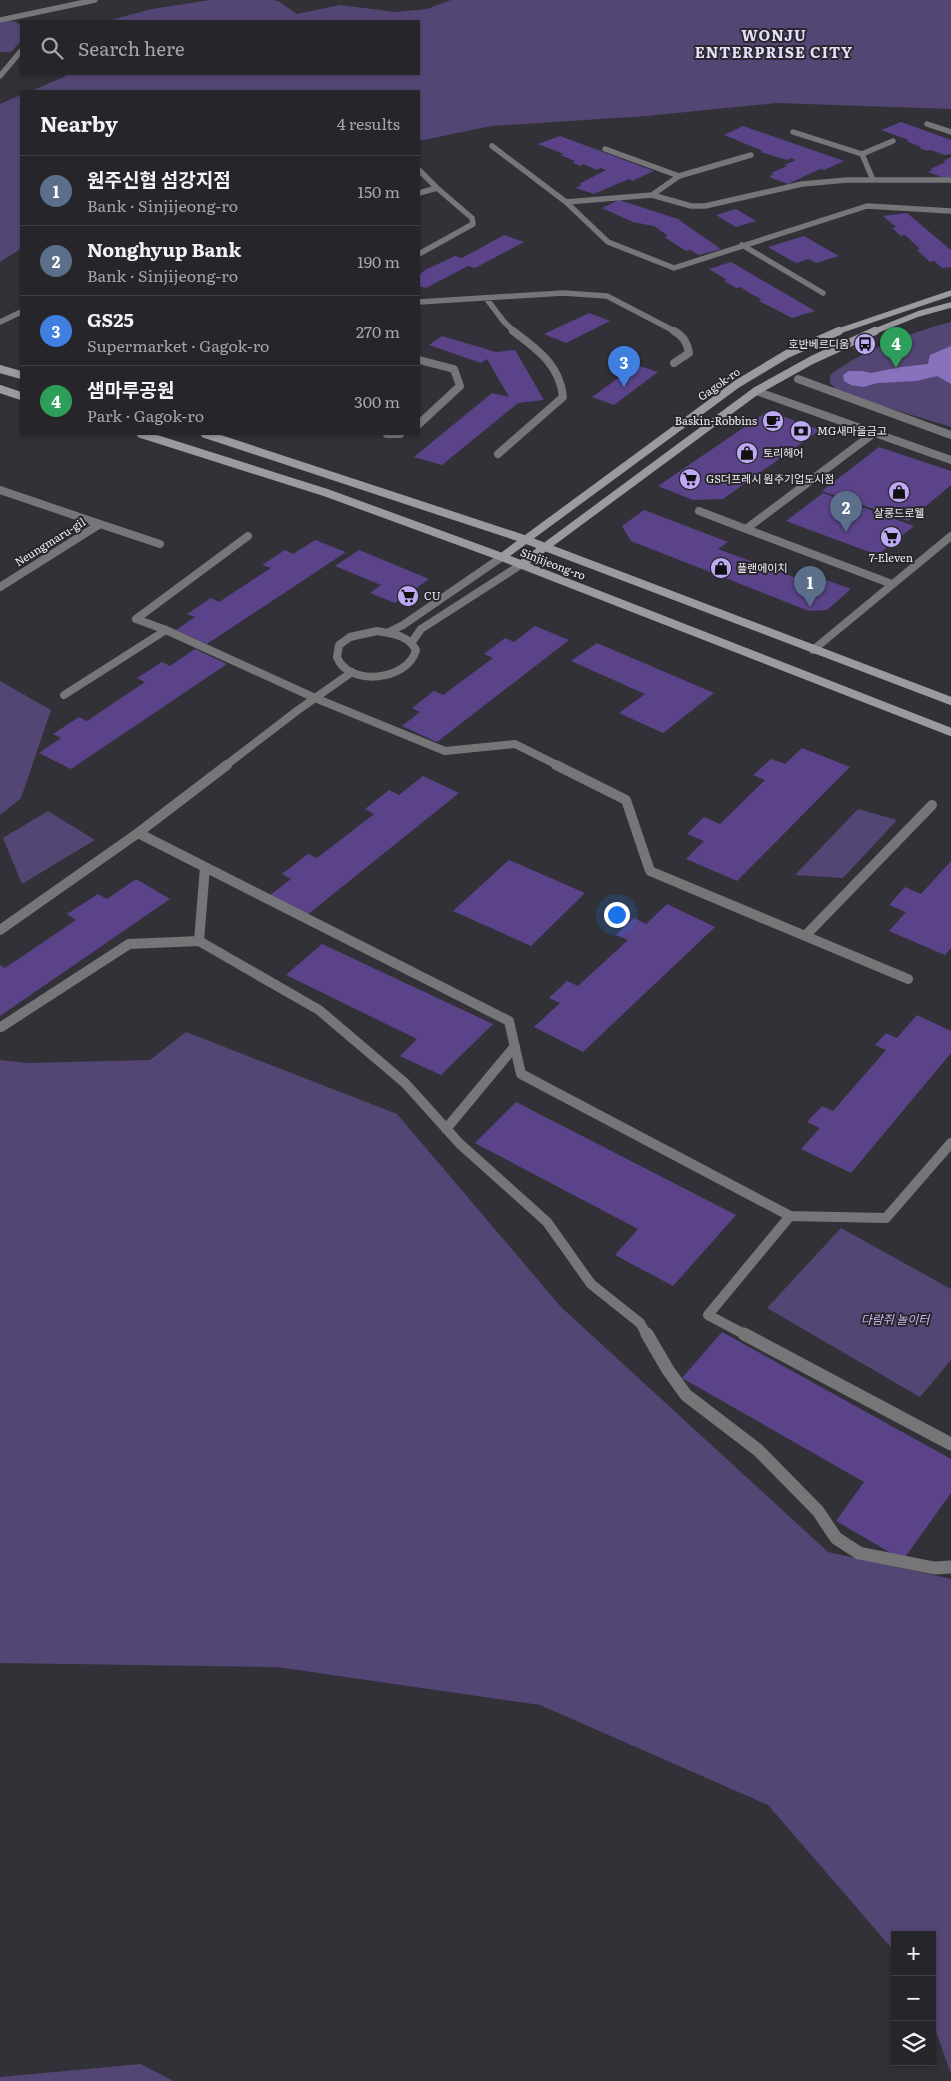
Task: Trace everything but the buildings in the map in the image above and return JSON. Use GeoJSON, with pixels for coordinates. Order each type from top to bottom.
{"type":"FeatureCollection","features":[{"type":"Feature","properties":{"kind":"street"},"geometry":{"type":"LineString","coordinates":[[0,20],[95,0]]}},
{"type":"Feature","properties":{"kind":"street"},"geometry":{"type":"LineString","coordinates":[[18,16],[24,20]]}},
{"type":"Feature","properties":{"kind":"street"},"geometry":{"type":"LineString","coordinates":[[0,76],[20,51]]}},
{"type":"Feature","properties":{"kind":"street"},"geometry":{"type":"LineString","coordinates":[[927,124],[951,132]]}},
{"type":"Feature","properties":{"kind":"street"},"geometry":{"type":"LineString","coordinates":[[793,132],[862,154],[894,141]]}},
{"type":"Feature","properties":{"kind":"street"},"geometry":{"type":"LineString","coordinates":[[492,146],[566,202],[608,242],[674,268],[867,206],[951,210]]}},
{"type":"Feature","properties":{"kind":"street"},"geometry":{"type":"LineString","coordinates":[[605,149],[679,176]]}},
{"type":"Feature","properties":{"kind":"street"},"geometry":{"type":"LineString","coordinates":[[862,154],[873,180]]}},
{"type":"Feature","properties":{"kind":"street"},"geometry":{"type":"LineString","coordinates":[[652,195],[679,176],[751,155]]}},
{"type":"Feature","properties":{"kind":"street"},"geometry":{"type":"LineString","coordinates":[[420,171],[472,218],[473,224],[420,253]]}},
{"type":"Feature","properties":{"kind":"street"},"geometry":{"type":"LineString","coordinates":[[566,202],[652,195],[691,206],[705,206],[802,184],[847,180],[951,180]]}},
{"type":"Feature","properties":{"kind":"street"},"geometry":{"type":"LineString","coordinates":[[420,193],[437,188]]}},
{"type":"Feature","properties":{"kind":"street"},"geometry":{"type":"LineString","coordinates":[[742,245],[824,293]]}},
{"type":"Feature","properties":{"kind":"street","name":"Gagok-ro"},"geometry":{"type":"LineString","coordinates":[[502,557],[737,384],[787,354],[845,328],[951,292]]}},
{"type":"Feature","properties":{"kind":"street"},"geometry":{"type":"LineString","coordinates":[[420,302],[563,293],[607,296],[680,334],[687,343],[689,353],[674,363]]}},
{"type":"Feature","properties":{"kind":"street"},"geometry":{"type":"LineString","coordinates":[[486,298],[510,328],[543,352],[564,384],[563,397],[498,454]]}},
{"type":"Feature","properties":{"kind":"street"},"geometry":{"type":"LineString","coordinates":[[412,642],[421,629],[546,547],[756,391],[812,360],[872,332],[918,314],[951,305]]}},
{"type":"Feature","properties":{"kind":"street"},"geometry":{"type":"LineString","coordinates":[[0,322],[20,312]]}},
{"type":"Feature","properties":{"kind":"street"},"geometry":{"type":"LineString","coordinates":[[420,360],[454,369],[460,386],[420,423]]}},
{"type":"Feature","properties":{"kind":"street"},"geometry":{"type":"LineString","coordinates":[[0,369],[20,375]]}},
{"type":"Feature","properties":{"kind":"street"},"geometry":{"type":"LineString","coordinates":[[798,379],[951,435]]}},
{"type":"Feature","properties":{"kind":"street"},"geometry":{"type":"LineString","coordinates":[[737,384],[951,460]]}},
{"type":"Feature","properties":{"kind":"street"},"geometry":{"type":"LineString","coordinates":[[0,389],[20,396]]}},
{"type":"Feature","properties":{"kind":"street"},"geometry":{"type":"LineString","coordinates":[[746,529],[874,433]]}},
{"type":"Feature","properties":{"kind":"street","name":"Sinjijeong-ro"},"geometry":{"type":"LineString","coordinates":[[144,435],[327,493],[522,564],[951,732]]}},
{"type":"Feature","properties":{"kind":"street","name":"Sinjijeong-ro"},"geometry":{"type":"LineString","coordinates":[[208,435],[524,539],[951,701]]}},
{"type":"Feature","properties":{"kind":"street","name":"Neungmaru-gil"},"geometry":{"type":"LineString","coordinates":[[0,490],[100,524]]}},
{"type":"Feature","properties":{"kind":"street"},"geometry":{"type":"LineString","coordinates":[[699,511],[892,584]]}},
{"type":"Feature","properties":{"kind":"street"},"geometry":{"type":"LineString","coordinates":[[100,524],[160,544]]}},
{"type":"Feature","properties":{"kind":"street","name":"Neungmaru-gil"},"geometry":{"type":"LineString","coordinates":[[0,587],[100,524]]}},
{"type":"Feature","properties":{"kind":"street"},"geometry":{"type":"LineString","coordinates":[[248,536],[136,619],[166,630],[315,698],[445,751],[515,744],[626,800],[650,870],[908,980]]}},
{"type":"Feature","properties":{"kind":"street"},"geometry":{"type":"LineString","coordinates":[[813,650],[951,536]]}},
{"type":"Feature","properties":{"kind":"street"},"geometry":{"type":"LineString","coordinates":[[389,632],[403,625],[502,557]]}},
{"type":"Feature","properties":{"kind":"street"},"geometry":{"type":"LineString","coordinates":[[64,695],[166,630]]}},
{"type":"Feature","properties":{"kind":"street"},"geometry":{"type":"LineString","coordinates":[[366,632],[389,632],[398,634],[412,642],[417,649],[417,657],[404,670],[392,675],[378,676],[352,672],[343,667],[336,653],[339,646],[355,635],[366,632]]}},
{"type":"Feature","properties":{"kind":"street"},"geometry":{"type":"LineString","coordinates":[[0,930],[138,833],[352,672]]}},
{"type":"Feature","properties":{"kind":"street"},"geometry":{"type":"LineString","coordinates":[[805,936],[932,805]]}},
{"type":"Feature","properties":{"kind":"street"},"geometry":{"type":"LineString","coordinates":[[138,833],[509,1020],[521,1074],[790,1216],[886,1218],[951,1143]]}},
{"type":"Feature","properties":{"kind":"street"},"geometry":{"type":"LineString","coordinates":[[199,941],[205,866]]}},
{"type":"Feature","properties":{"kind":"street"},"geometry":{"type":"LineString","coordinates":[[1,1027],[129,944],[199,941],[320,1010],[405,1084],[460,1144],[547,1222],[591,1284],[640,1323],[668,1370],[686,1394],[758,1450],[818,1511],[836,1538],[860,1553],[934,1568],[951,1567]]}},
{"type":"Feature","properties":{"kind":"street"},"geometry":{"type":"LineString","coordinates":[[446,1129],[515,1046]]}},
{"type":"Feature","properties":{"kind":"street"},"geometry":{"type":"LineString","coordinates":[[790,1216],[708,1315],[951,1444]]}},
{"type":"Feature","properties":{"kind":"green space"},"geometry":{"type":"Polygon","coordinates":[[[210,0],[273,0],[278,1],[297,14],[340,5],[395,12],[427,9],[451,0],[951,0],[951,109],[777,103],[646,116],[491,126],[420,141],[420,90],[33,90],[65,75],[420,75],[420,20],[111,20],[152,9],[210,0]]]}},
{"type":"Feature","properties":{"kind":"green space"},"geometry":{"type":"Polygon","coordinates":[[[8,21],[16,22],[20,25],[20,42],[11,52],[0,52],[0,23],[8,21]]]}},
{"type":"Feature","properties":{"kind":"green space"},"geometry":{"type":"Polygon","coordinates":[[[20,95],[20,246],[19,250],[0,262],[0,104],[20,95]]]}},
{"type":"Feature","properties":{"kind":"green space"},"geometry":{"type":"Polygon","coordinates":[[[951,322],[951,427],[840,393],[830,383],[830,375],[858,357],[903,337],[951,322]]]}},
{"type":"Feature","properties":{"kind":"green space"},"geometry":{"type":"Polygon","coordinates":[[[0,681],[51,710],[21,798],[0,815],[0,681]]]}},
{"type":"Feature","properties":{"kind":"green space"},"geometry":{"type":"Polygon","coordinates":[[[858,809],[897,820],[843,878],[795,875],[858,809]]]}},
{"type":"Feature","properties":{"kind":"green space"},"geometry":{"type":"Polygon","coordinates":[[[48,811],[95,840],[22,884],[3,838],[48,811]]]}},
{"type":"Feature","properties":{"kind":"green space"},"geometry":{"type":"Polygon","coordinates":[[[186,1032],[397,1114],[561,1307],[828,1552],[951,1579],[951,2074],[936,2031],[936,1931],[891,1931],[891,1947],[768,1805],[540,1705],[277,1667],[0,1663],[0,1060],[28,1063],[150,1060],[186,1032]]]}},
{"type":"Feature","properties":{"kind":"green space","name":"다람쥐 놀이터"},"geometry":{"type":"Polygon","coordinates":[[[841,1228],[951,1289],[951,1360],[920,1397],[767,1308],[841,1228]]]}},
{"type":"Feature","properties":{"kind":"green space"},"geometry":{"type":"Polygon","coordinates":[[[141,2064],[173,2081],[0,2081],[0,2077],[141,2064]]]}},
{"type":"Feature","properties":{"kind":"shaded area"},"geometry":{"type":"Polygon","coordinates":[[[951,346],[951,384],[937,376],[916,381],[877,383],[863,387],[851,385],[844,381],[843,375],[849,371],[871,373],[928,364],[930,355],[951,346]]]}},
{"type":"Feature","properties":{"kind":"place","name":"호반베르디움"},"geometry":{"type":"Point","coordinates":[865,344]}},
{"type":"Feature","properties":{"kind":"place","name":"샘마루공원"},"geometry":{"type":"Point","coordinates":[896,368]}},
{"type":"Feature","properties":{"kind":"place","name":"GS25"},"geometry":{"type":"Point","coordinates":[624,387]}},
{"type":"Feature","properties":{"kind":"place","name":"Baskin-Robbins"},"geometry":{"type":"Point","coordinates":[773,421]}},
{"type":"Feature","properties":{"kind":"place","name":"MG새마을금고"},"geometry":{"type":"Point","coordinates":[801,431]}},
{"type":"Feature","properties":{"kind":"place","name":"토리헤어"},"geometry":{"type":"Point","coordinates":[747,453]}},
{"type":"Feature","properties":{"kind":"place","name":"GS더프레시 원주기업도시점"},"geometry":{"type":"Point","coordinates":[690,479]}},
{"type":"Feature","properties":{"kind":"place","name":"살롱드로웰"},"geometry":{"type":"Point","coordinates":[899,492]}},
{"type":"Feature","properties":{"kind":"place","name":"Nonghyup Bank"},"geometry":{"type":"Point","coordinates":[846,532]}},
{"type":"Feature","properties":{"kind":"place","name":"7-Eleven"},"geometry":{"type":"Point","coordinates":[891,537]}},
{"type":"Feature","properties":{"kind":"place","name":"플랜에이치"},"geometry":{"type":"Point","coordinates":[721,568]}},
{"type":"Feature","properties":{"kind":"place","name":"CU"},"geometry":{"type":"Point","coordinates":[408,596]}},
{"type":"Feature","properties":{"kind":"place","name":"원주신협 섬강지점"},"geometry":{"type":"Point","coordinates":[810,607]}},
{"type":"Feature","properties":{"kind":"district","name":"WONJU ENTERPRISE CITY"},"geometry":{"type":"Point","coordinates":[774,44]}}]}
